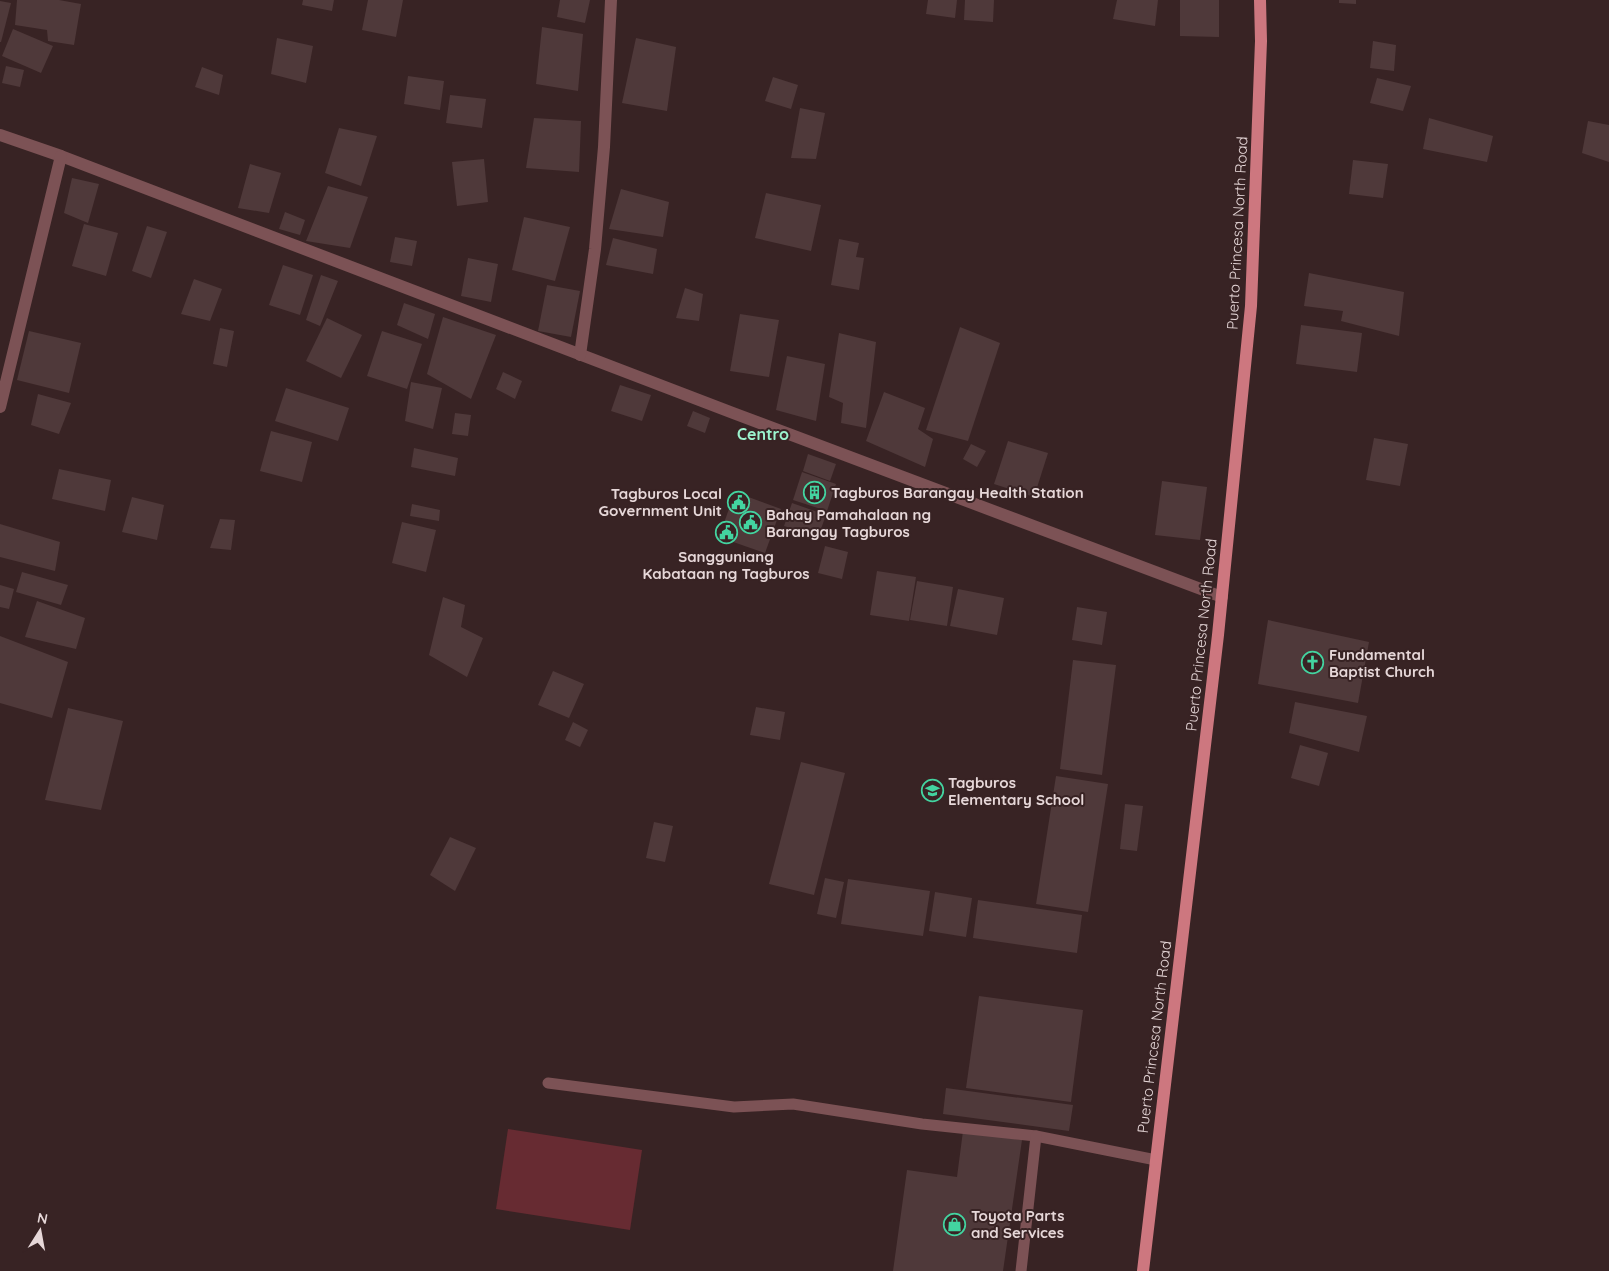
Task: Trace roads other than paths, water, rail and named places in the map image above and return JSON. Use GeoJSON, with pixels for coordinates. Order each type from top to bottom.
{"type":"FeatureCollection","features":[{"type":"Feature","properties":{"kind":"main road","name":"Puerto Princesa North Road"},"geometry":{"type":"LineString","coordinates":[[1143,1271],[1222,597],[1251,306],[1261,41],[1260,0]]}},
{"type":"Feature","properties":{"kind":"street"},"geometry":{"type":"LineString","coordinates":[[580,355],[595,249],[604,147],[611,0]]}},
{"type":"Feature","properties":{"kind":"street"},"geometry":{"type":"LineString","coordinates":[[0,135],[61,156],[580,355],[1222,597]]}},
{"type":"Feature","properties":{"kind":"street"},"geometry":{"type":"LineString","coordinates":[[0,407],[61,156]]}},
{"type":"Feature","properties":{"kind":"lane"},"geometry":{"type":"LineString","coordinates":[[548,1082],[734,1108],[793,1104],[922,1124],[1036,1136],[1156,1160]]}},
{"type":"Feature","properties":{"kind":"lane"},"geometry":{"type":"LineString","coordinates":[[1021,1271],[1036,1136]]}},
{"type":"Feature","properties":{"kind":"place","name":"Tagburos Barangay Health Station"},"geometry":{"type":"Point","coordinates":[815,492]}},
{"type":"Feature","properties":{"kind":"place","name":"Tagburos Local Government Unit"},"geometry":{"type":"Point","coordinates":[738,502]}},
{"type":"Feature","properties":{"kind":"place","name":"Bahay Pamahalaan ng Barangay Tagburos"},"geometry":{"type":"Point","coordinates":[750,523]}},
{"type":"Feature","properties":{"kind":"place","name":"Sangguniang Kabataan ng Tagburos"},"geometry":{"type":"Point","coordinates":[726,533]}},
{"type":"Feature","properties":{"kind":"place","name":"Fundamental Baptist Church"},"geometry":{"type":"Point","coordinates":[1313,663]}},
{"type":"Feature","properties":{"kind":"place","name":"Tagburos Elementary School"},"geometry":{"type":"Point","coordinates":[932,791]}},
{"type":"Feature","properties":{"kind":"place","name":"Toyota Parts and Services"},"geometry":{"type":"Point","coordinates":[955,1224]}},
{"type":"Feature","properties":{"kind":"district","name":"Centro"},"geometry":{"type":"Point","coordinates":[763,434]}}]}
